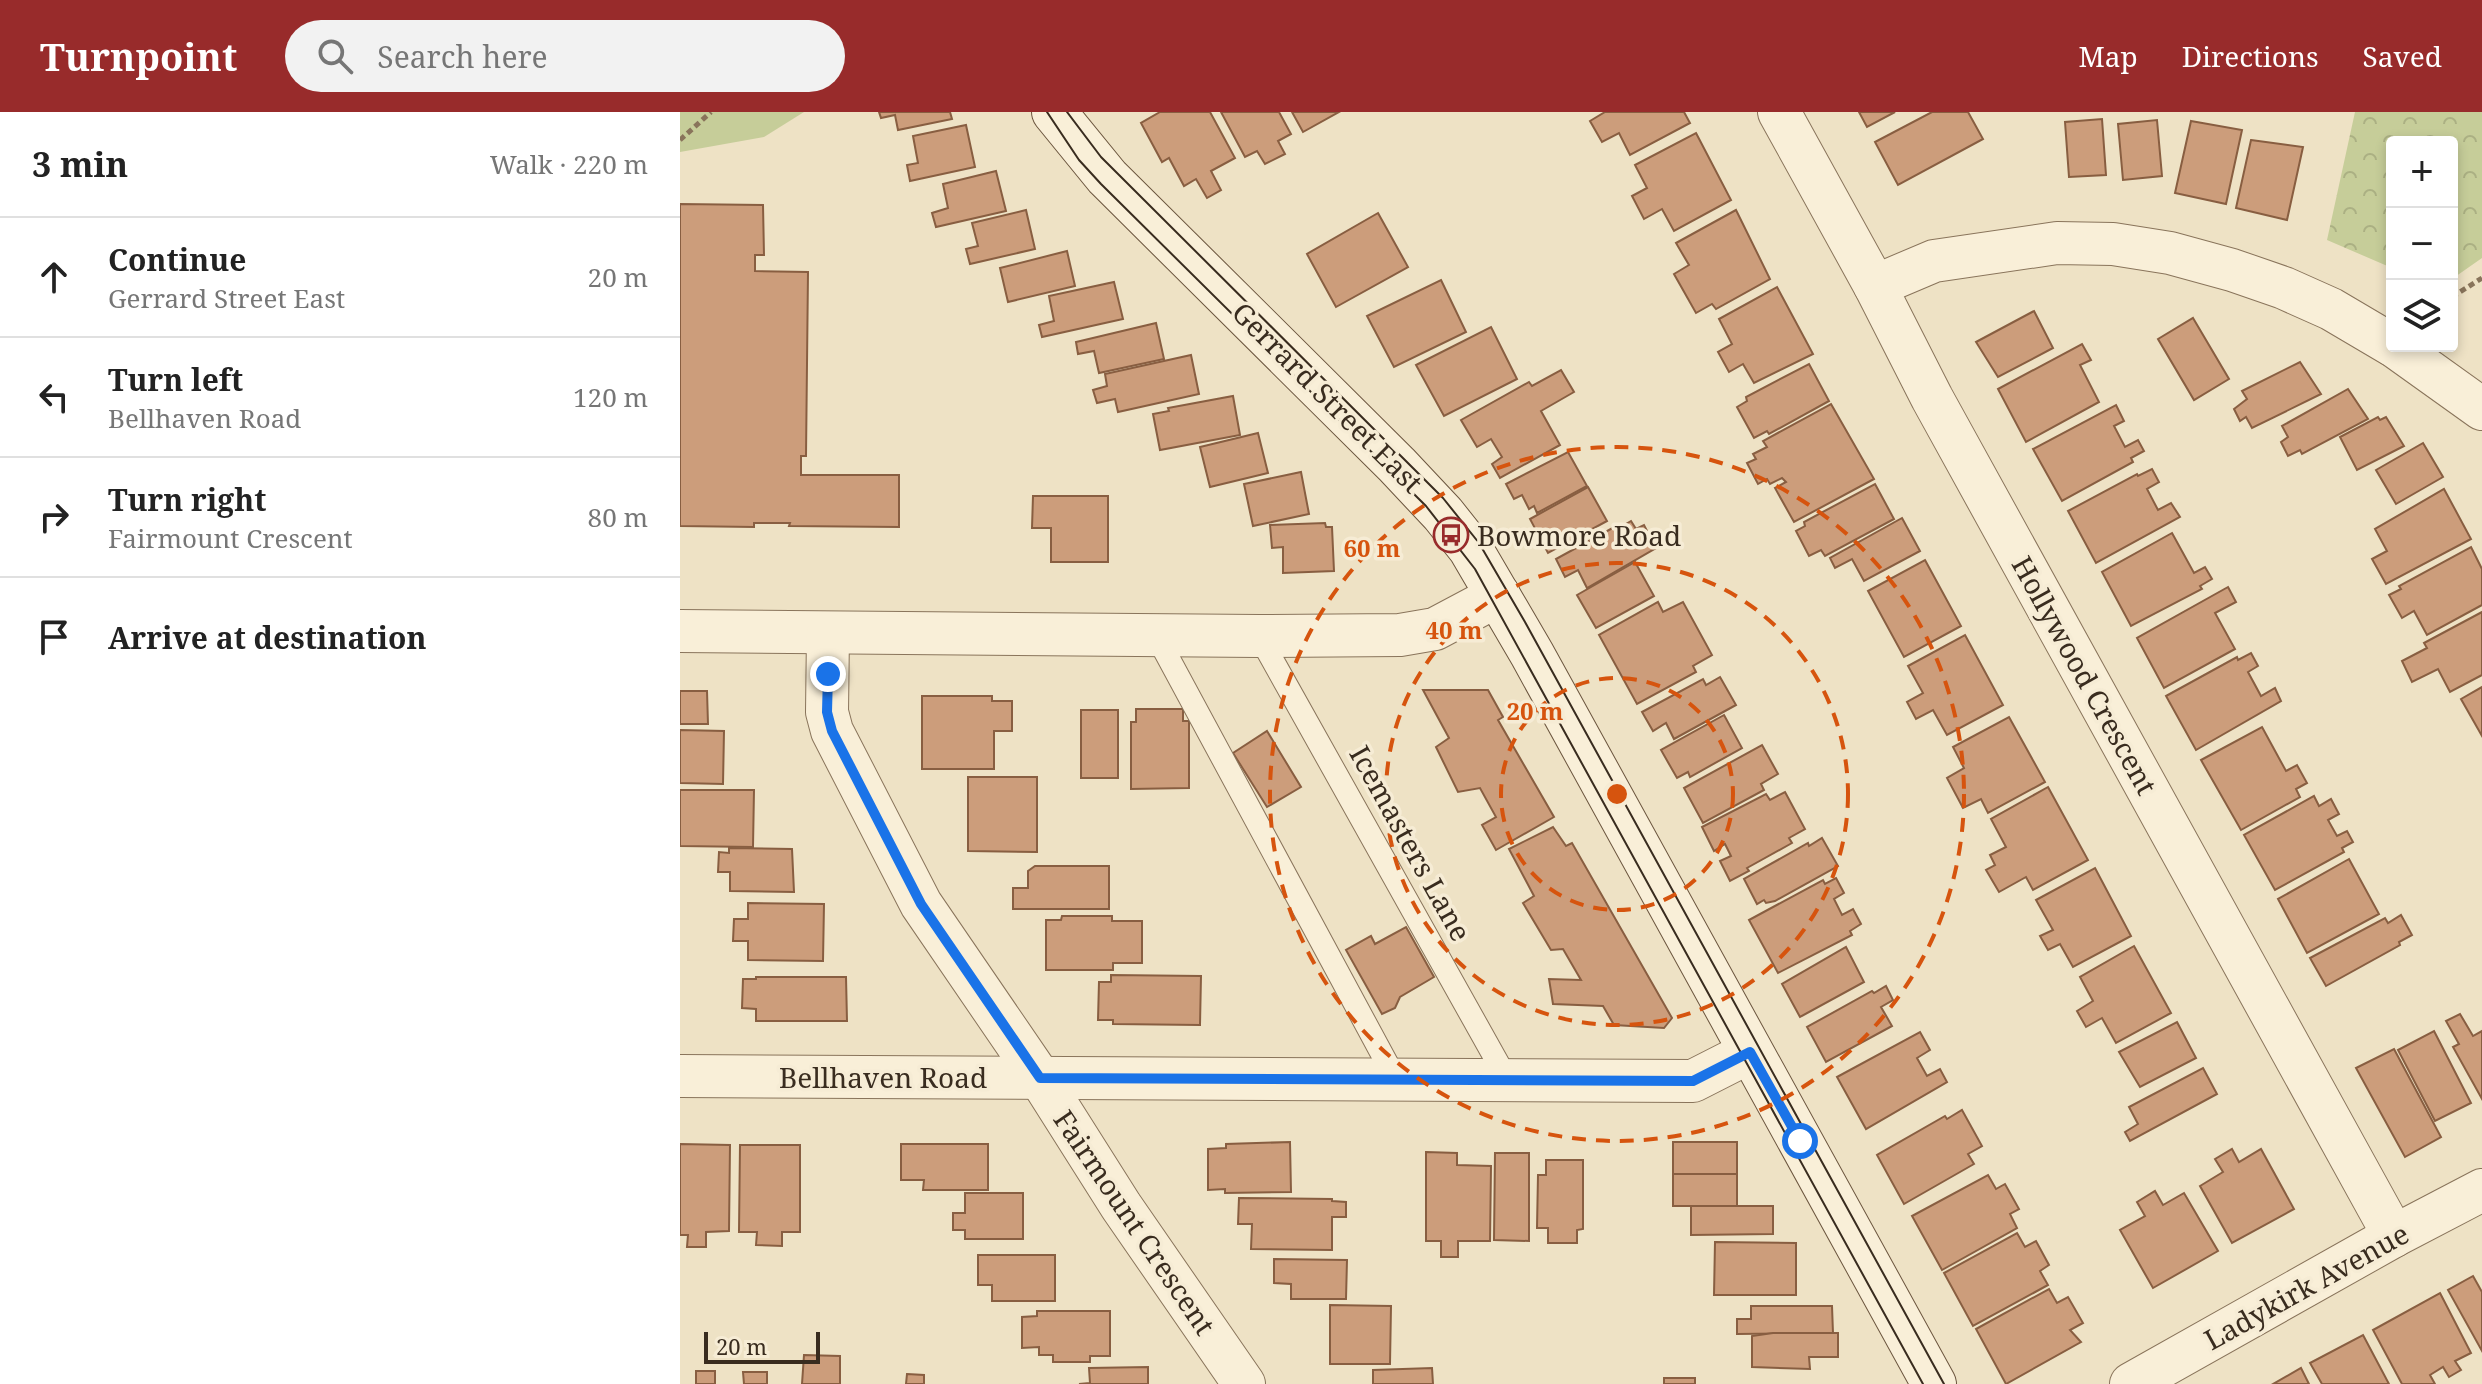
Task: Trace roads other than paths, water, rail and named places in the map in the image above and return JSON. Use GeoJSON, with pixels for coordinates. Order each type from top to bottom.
{"type":"FeatureCollection","features":[{"type":"Feature","properties":{"kind":"main road","name":"Gerrard Street East"},"geometry":{"type":"LineString","coordinates":[[1054,112],[1107,177],[1397,465],[1470,548],[1499,595],[1934,1384]]}},
{"type":"Feature","properties":{"kind":"street","name":"Hollywood Crescent"},"geometry":{"type":"LineString","coordinates":[[1779,112],[1875,286],[1932,398],[2394,1236]]}},
{"type":"Feature","properties":{"kind":"street"},"geometry":{"type":"LineString","coordinates":[[1875,286],[1934,261],[2057,243],[2113,244],[2170,253],[2284,288],[2331,309],[2386,341]]}},
{"type":"Feature","properties":{"kind":"street"},"geometry":{"type":"LineString","coordinates":[[2403,352],[2482,409]]}},
{"type":"Feature","properties":{"kind":"street"},"geometry":{"type":"LineString","coordinates":[[680,631],[1400,635],[1435,629],[1499,595]]}},
{"type":"Feature","properties":{"kind":"street","name":"Fairmount Crescent"},"geometry":{"type":"LineString","coordinates":[[828,633],[827,712],[832,731],[921,904],[1040,1078],[1121,1206],[1244,1384]]}},
{"type":"Feature","properties":{"kind":"street","name":"Bellhaven Road"},"geometry":{"type":"LineString","coordinates":[[680,1076],[1693,1081],[1750,1052]]}},
{"type":"Feature","properties":{"kind":"street","name":"Ladykirk Avenue"},"geometry":{"type":"LineString","coordinates":[[2131,1384],[2482,1190]]}},
{"type":"Feature","properties":{"kind":"lane"},"geometry":{"type":"LineString","coordinates":[[1156,635],[1396,1080]]}},
{"type":"Feature","properties":{"kind":"lane","name":"Icemasters Lane"},"geometry":{"type":"LineString","coordinates":[[1259,636],[1508,1081]]}},
{"type":"Feature","properties":{"kind":"tram line"},"geometry":{"type":"LineString","coordinates":[[1047,112],[1079,160],[1101,184],[1426,506],[1475,569],[1923,1384]]}},
{"type":"Feature","properties":{"kind":"tram line"},"geometry":{"type":"LineString","coordinates":[[1067,112],[1101,157],[1443,498],[1479,543],[1944,1384]]}},
{"type":"Feature","properties":{"kind":"place","name":"Bowmore Road"},"geometry":{"type":"Point","coordinates":[1451,535]}}]}
